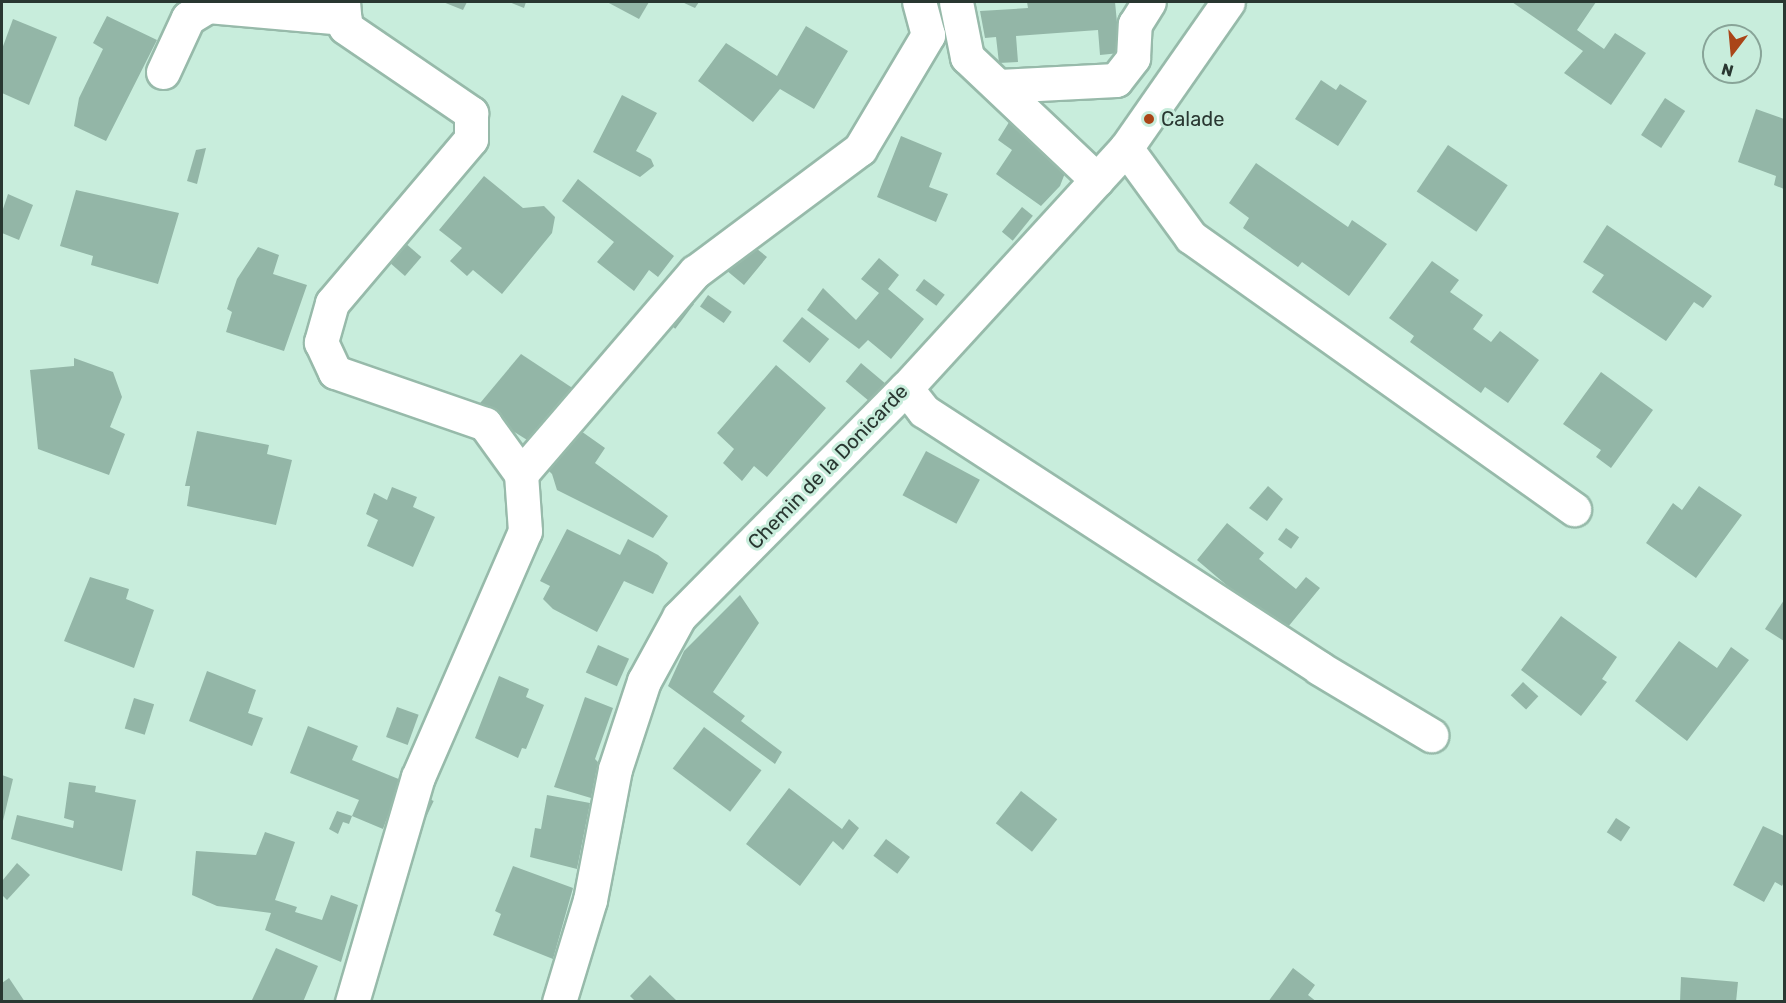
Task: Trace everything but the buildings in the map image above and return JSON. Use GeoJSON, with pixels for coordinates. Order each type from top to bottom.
{"type":"FeatureCollection","features":[{"type":"Feature","properties":{"kind":"street"},"geometry":{"type":"LineString","coordinates":[[521,474],[695,272],[860,148],[928,35],[919,2]]}},
{"type":"Feature","properties":{"kind":"street"},"geometry":{"type":"LineString","coordinates":[[956,2],[967,57],[1097,180]]}},
{"type":"Feature","properties":{"kind":"street"},"geometry":{"type":"LineString","coordinates":[[999,87],[1116,80],[1133,58],[1135,24],[1149,2]]}},
{"type":"Feature","properties":{"kind":"street","name":"Chemin de la Donicarde"},"geometry":{"type":"LineString","coordinates":[[559,1002],[590,900],[615,769],[644,681],[679,617],[906,388],[1126,148],[1228,2]]}},
{"type":"Feature","properties":{"kind":"street"},"geometry":{"type":"LineString","coordinates":[[163,72],[188,18],[208,6],[344,10],[345,27],[471,113],[471,140],[332,303],[321,342],[335,372],[485,424],[521,474],[525,531],[418,777],[352,1002]]}},
{"type":"Feature","properties":{"kind":"street"},"geometry":{"type":"LineString","coordinates":[[1126,148],[1191,237],[1574,509]]}},
{"type":"Feature","properties":{"kind":"street"},"geometry":{"type":"LineString","coordinates":[[906,388],[924,411],[1319,668],[1431,735]]}},
{"type":"Feature","properties":{"kind":"place","name":"Calade"},"geometry":{"type":"Point","coordinates":[1149,119]}}]}
